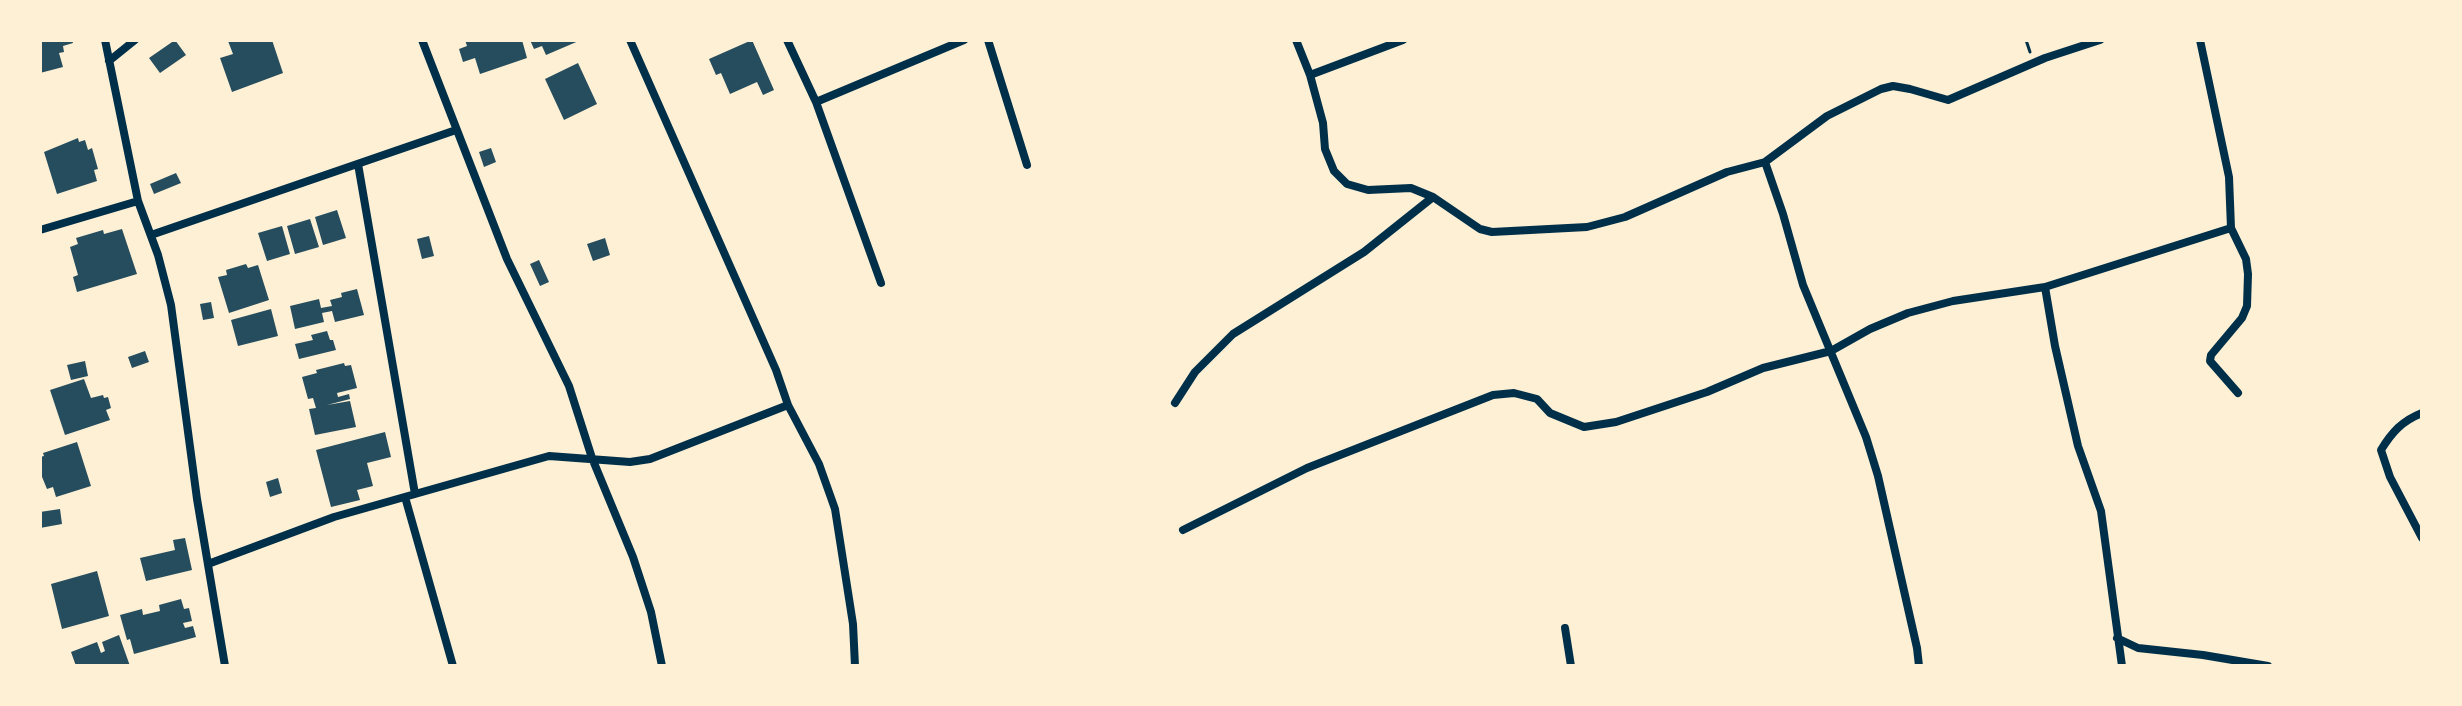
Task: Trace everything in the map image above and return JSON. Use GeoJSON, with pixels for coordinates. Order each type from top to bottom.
{"type":"FeatureCollection","features":[{"type":"Feature","properties":{"kind":"street"},"geometry":{"type":"LineString","coordinates":[[105,40],[138,201],[171,305],[225,666]]}},
{"type":"Feature","properties":{"kind":"street"},"geometry":{"type":"LineString","coordinates":[[109,61],[135,40]]}},
{"type":"Feature","properties":{"kind":"street"},"geometry":{"type":"LineString","coordinates":[[422,40],[507,259],[569,386],[592,458],[633,557],[651,612],[662,666]]}},
{"type":"Feature","properties":{"kind":"street"},"geometry":{"type":"LineString","coordinates":[[630,40],[776,370],[788,405],[819,464],[835,509],[853,624],[855,666]]}},
{"type":"Feature","properties":{"kind":"street"},"geometry":{"type":"LineString","coordinates":[[787,40],[816,102],[881,283]]}},
{"type":"Feature","properties":{"kind":"street"},"geometry":{"type":"LineString","coordinates":[[816,102],[964,40]]}},
{"type":"Feature","properties":{"kind":"street"},"geometry":{"type":"LineString","coordinates":[[988,40],[1027,165]]}},
{"type":"Feature","properties":{"kind":"street"},"geometry":{"type":"LineString","coordinates":[[1296,40],[1310,75],[1323,123],[1325,149],[1334,171],[1347,184],[1368,190],[1411,188],[1433,197],[1480,229],[1492,232],[1587,227],[1625,217],[1727,172],[1765,162],[1827,116],[1881,89],[1893,86],[1948,100],[2045,58],[2100,40]]}},
{"type":"Feature","properties":{"kind":"street"},"geometry":{"type":"LineString","coordinates":[[1310,75],[1403,40]]}},
{"type":"Feature","properties":{"kind":"street"},"geometry":{"type":"LineString","coordinates":[[2200,40],[2229,177],[2231,228],[2246,259],[2248,274],[2247,306],[2242,318],[2211,355],[2210,361],[2238,393]]}},
{"type":"Feature","properties":{"kind":"street"},"geometry":{"type":"LineString","coordinates":[[151,235],[456,130]]}},
{"type":"Feature","properties":{"kind":"street"},"geometry":{"type":"LineString","coordinates":[[1765,162],[1803,285],[1866,437],[1878,476],[1919,666]]}},
{"type":"Feature","properties":{"kind":"street"},"geometry":{"type":"LineString","coordinates":[[358,164],[415,494]]}},
{"type":"Feature","properties":{"kind":"street"},"geometry":{"type":"LineString","coordinates":[[1175,403],[1195,372],[1233,334],[1364,252],[1433,197]]}},
{"type":"Feature","properties":{"kind":"street"},"geometry":{"type":"LineString","coordinates":[[40,230],[138,201]]}},
{"type":"Feature","properties":{"kind":"street"},"geometry":{"type":"LineString","coordinates":[[1183,530],[1307,468],[1493,395],[1514,393],[1537,399],[1550,413],[1584,427],[1616,422],[1692,397],[1763,368],[1831,351],[1870,329],[1908,313],[1953,301],[2045,287],[2231,228]]}},
{"type":"Feature","properties":{"kind":"street"},"geometry":{"type":"LineString","coordinates":[[2045,287],[2078,446],[2101,511],[2122,666]]}},
{"type":"Feature","properties":{"kind":"street"},"geometry":{"type":"LineString","coordinates":[[208,564],[334,517],[549,456],[630,462],[650,459],[788,405]]}},
{"type":"Feature","properties":{"kind":"street"},"geometry":{"type":"LineString","coordinates":[[2422,413],[2393,430],[2381,450],[2390,477],[2422,538]]}},
{"type":"Feature","properties":{"kind":"street"},"geometry":{"type":"LineString","coordinates":[[405,497],[453,666]]}},
{"type":"Feature","properties":{"kind":"street"},"geometry":{"type":"LineString","coordinates":[[1565,628],[1571,666]]}},
{"type":"Feature","properties":{"kind":"street"},"geometry":{"type":"LineString","coordinates":[[2117,638],[2138,648],[2268,666]]}},
{"type":"Feature","properties":{"kind":"building"},"geometry":{"type":"Polygon","coordinates":[[[40,40],[72,40],[73,43],[63,46],[64,52],[59,53],[63,67],[40,73],[40,40]]]}},
{"type":"Feature","properties":{"kind":"building"},"geometry":{"type":"Polygon","coordinates":[[[175,40],[186,55],[160,73],[149,58],[175,40]]]}},
{"type":"Feature","properties":{"kind":"building"},"geometry":{"type":"Polygon","coordinates":[[[230,40],[272,40],[283,73],[232,92],[220,58],[233,54],[230,40]]]}},
{"type":"Feature","properties":{"kind":"building"},"geometry":{"type":"Polygon","coordinates":[[[465,40],[522,40],[527,58],[480,74],[475,58],[463,62],[459,49],[467,46],[465,40]]]}},
{"type":"Feature","properties":{"kind":"building"},"geometry":{"type":"Polygon","coordinates":[[[530,40],[581,40],[546,55],[542,46],[534,49],[530,40]]]}},
{"type":"Feature","properties":{"kind":"building"},"geometry":{"type":"Polygon","coordinates":[[[752,40],[774,90],[763,95],[757,82],[730,94],[721,73],[716,75],[709,59],[752,40]]]}},
{"type":"Feature","properties":{"kind":"building"},"geometry":{"type":"Polygon","coordinates":[[[578,63],[597,104],[564,120],[545,79],[578,63]]]}},
{"type":"Feature","properties":{"kind":"building"},"geometry":{"type":"Polygon","coordinates":[[[78,138],[79,142],[85,140],[88,150],[92,148],[98,169],[94,170],[97,181],[57,194],[44,152],[78,138]]]}},
{"type":"Feature","properties":{"kind":"building"},"geometry":{"type":"Polygon","coordinates":[[[491,148],[496,162],[484,167],[479,152],[491,148]]]}},
{"type":"Feature","properties":{"kind":"building"},"geometry":{"type":"Polygon","coordinates":[[[176,173],[181,183],[154,194],[150,184],[176,173]]]}},
{"type":"Feature","properties":{"kind":"building"},"geometry":{"type":"Polygon","coordinates":[[[337,210],[346,238],[323,245],[315,217],[337,210]]]}},
{"type":"Feature","properties":{"kind":"building"},"geometry":{"type":"Polygon","coordinates":[[[310,219],[319,247],[295,254],[287,226],[310,219]]]}},
{"type":"Feature","properties":{"kind":"building"},"geometry":{"type":"Polygon","coordinates":[[[282,226],[290,254],[267,261],[258,233],[282,226]]]}},
{"type":"Feature","properties":{"kind":"building"},"geometry":{"type":"Polygon","coordinates":[[[122,229],[137,274],[77,292],[73,277],[78,275],[70,247],[78,244],[76,238],[103,230],[104,234],[122,229]]]}},
{"type":"Feature","properties":{"kind":"building"},"geometry":{"type":"Polygon","coordinates":[[[429,236],[434,256],[422,259],[417,239],[429,236]]]}},
{"type":"Feature","properties":{"kind":"building"},"geometry":{"type":"Polygon","coordinates":[[[605,238],[610,255],[593,261],[587,244],[605,238]]]}},
{"type":"Feature","properties":{"kind":"building"},"geometry":{"type":"Polygon","coordinates":[[[539,260],[549,282],[540,286],[530,264],[539,260]]]}},
{"type":"Feature","properties":{"kind":"building"},"geometry":{"type":"Polygon","coordinates":[[[246,264],[248,268],[258,265],[269,300],[229,313],[218,277],[227,275],[226,270],[246,264]]]}},
{"type":"Feature","properties":{"kind":"building"},"geometry":{"type":"Polygon","coordinates":[[[357,289],[364,315],[335,322],[332,311],[322,313],[324,322],[295,329],[290,306],[319,299],[321,308],[332,306],[330,300],[357,289]]]}},
{"type":"Feature","properties":{"kind":"building"},"geometry":{"type":"Polygon","coordinates":[[[211,302],[214,318],[203,320],[200,304],[211,302]]]}},
{"type":"Feature","properties":{"kind":"building"},"geometry":{"type":"Polygon","coordinates":[[[271,309],[278,336],[238,346],[231,320],[271,309]]]}},
{"type":"Feature","properties":{"kind":"building"},"geometry":{"type":"Polygon","coordinates":[[[327,331],[336,350],[299,359],[295,344],[313,340],[311,335],[327,331]]]}},
{"type":"Feature","properties":{"kind":"building"},"geometry":{"type":"Polygon","coordinates":[[[145,351],[149,362],[132,368],[128,357],[145,351]]]}},
{"type":"Feature","properties":{"kind":"building"},"geometry":{"type":"Polygon","coordinates":[[[85,361],[88,376],[71,380],[67,365],[85,361]]]}},
{"type":"Feature","properties":{"kind":"building"},"geometry":{"type":"Polygon","coordinates":[[[344,363],[345,366],[351,365],[357,388],[337,393],[338,397],[349,394],[350,399],[327,405],[350,401],[356,427],[315,435],[309,409],[316,408],[313,398],[308,399],[302,377],[344,363]]]}},
{"type":"Feature","properties":{"kind":"building"},"geometry":{"type":"Polygon","coordinates":[[[84,379],[91,398],[108,397],[111,408],[106,410],[110,420],[65,435],[50,390],[84,379]]]}},
{"type":"Feature","properties":{"kind":"building"},"geometry":{"type":"Polygon","coordinates":[[[385,432],[391,457],[367,463],[373,486],[357,490],[360,500],[331,507],[316,450],[385,432]]]}},
{"type":"Feature","properties":{"kind":"building"},"geometry":{"type":"Polygon","coordinates":[[[77,442],[91,486],[56,497],[53,487],[47,489],[40,472],[40,457],[44,456],[43,453],[77,442]]]}},
{"type":"Feature","properties":{"kind":"building"},"geometry":{"type":"Polygon","coordinates":[[[278,478],[282,493],[270,497],[266,482],[278,478]]]}},
{"type":"Feature","properties":{"kind":"building"},"geometry":{"type":"Polygon","coordinates":[[[60,509],[62,524],[40,528],[40,512],[60,509]]]}},
{"type":"Feature","properties":{"kind":"building"},"geometry":{"type":"Polygon","coordinates":[[[185,538],[192,570],[146,581],[140,558],[175,550],[173,540],[185,538]]]}},
{"type":"Feature","properties":{"kind":"building"},"geometry":{"type":"Polygon","coordinates":[[[97,571],[109,616],[62,629],[51,584],[97,571]]]}},
{"type":"Feature","properties":{"kind":"building"},"geometry":{"type":"Polygon","coordinates":[[[181,599],[184,609],[189,608],[192,621],[183,623],[185,628],[193,626],[196,637],[134,654],[120,615],[142,609],[143,615],[160,611],[159,605],[181,599]]]}},
{"type":"Feature","properties":{"kind":"building"},"geometry":{"type":"Polygon","coordinates":[[[119,635],[130,666],[76,666],[71,652],[97,642],[101,653],[105,651],[102,642],[119,635]]]}}]}
